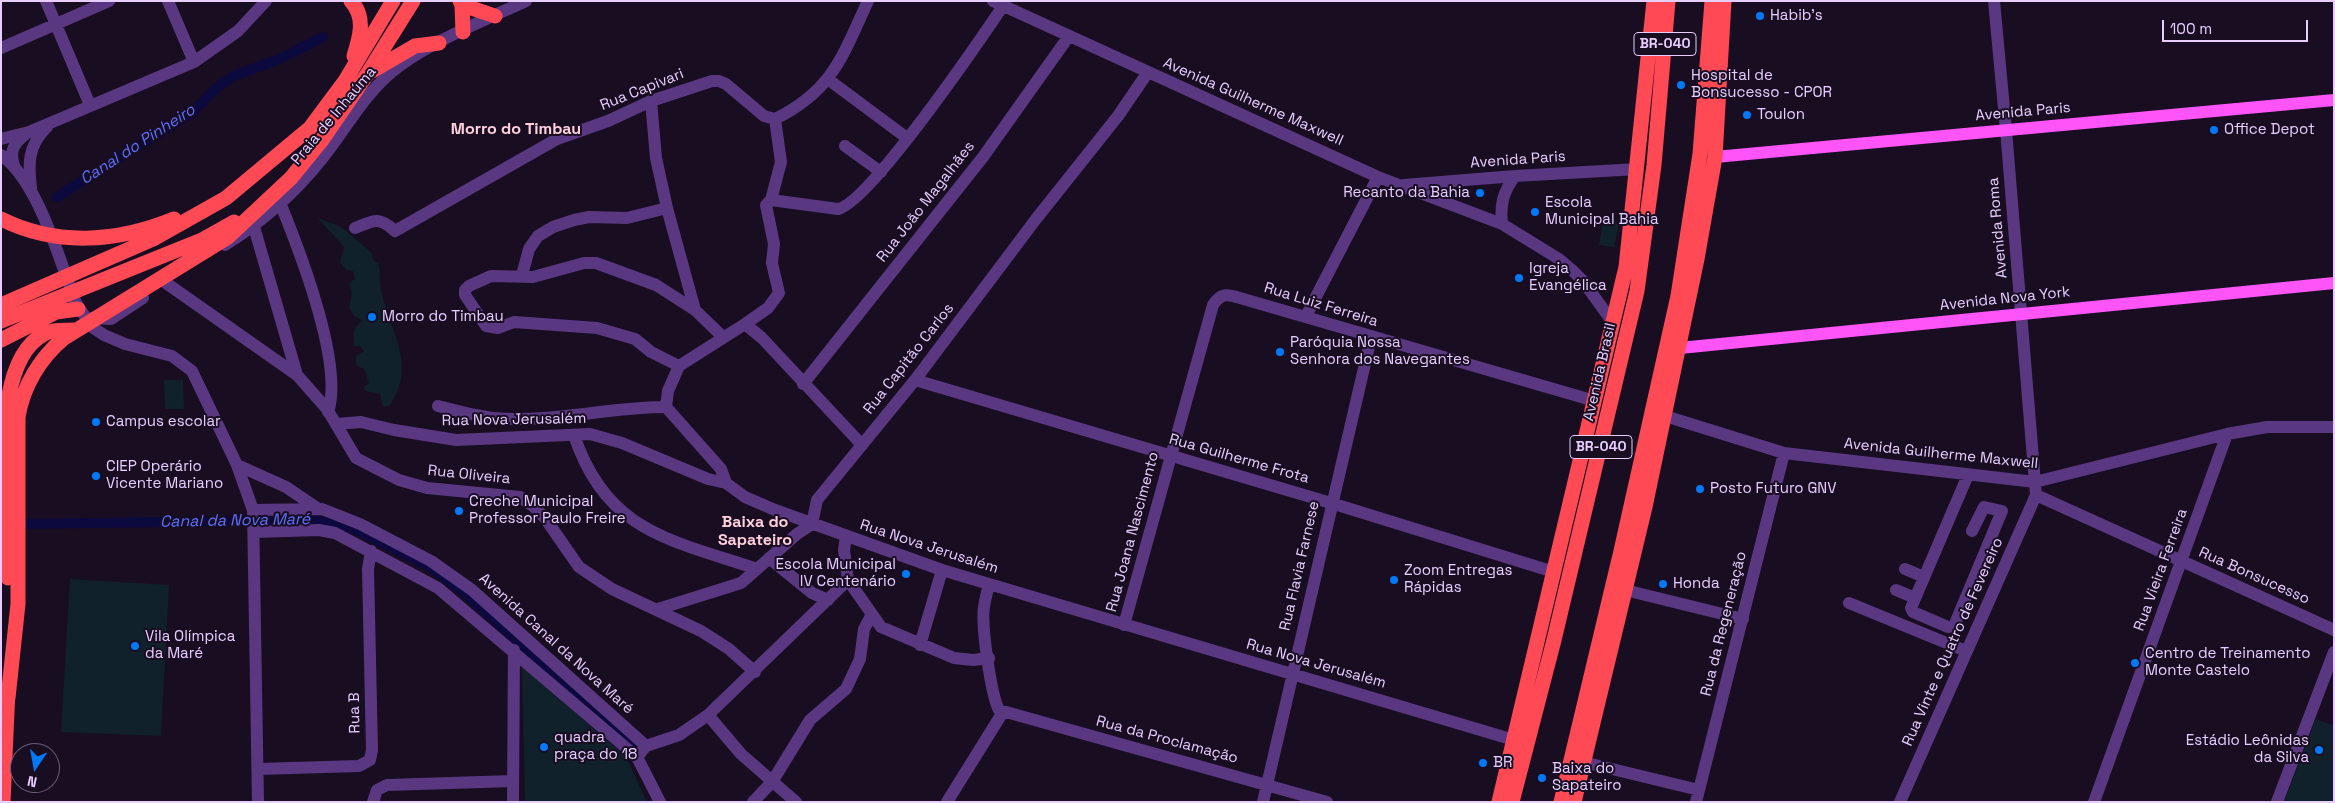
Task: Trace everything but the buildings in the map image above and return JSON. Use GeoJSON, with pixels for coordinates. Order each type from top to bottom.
{"type":"FeatureCollection","features":[{"type":"Feature","properties":{"kind":"highway"},"geometry":{"type":"LineString","coordinates":[[345,81],[360,37],[361,20],[357,8],[351,1]]}},
{"type":"Feature","properties":{"kind":"highway"},"geometry":{"type":"LineString","coordinates":[[1,305],[155,238],[226,198],[310,128],[345,81],[393,1]]}},
{"type":"Feature","properties":{"kind":"highway"},"geometry":{"type":"LineString","coordinates":[[3,802],[8,698],[18,604],[12,534],[17,437],[20,406],[30,379],[52,347],[228,237],[291,178],[322,140],[368,73],[413,1]]}},
{"type":"Feature","properties":{"kind":"highway","name":"Avenida Brasil"},"geometry":{"type":"LineString","coordinates":[[1500,802],[1626,267],[1638,169],[1654,1]]}},
{"type":"Feature","properties":{"kind":"highway","name":"Avenida Brasil"},"geometry":{"type":"LineString","coordinates":[[1512,802],[1595,470],[1637,291],[1644,245],[1668,1]]}},
{"type":"Feature","properties":{"kind":"highway","name":"BR-040"},"geometry":{"type":"LineString","coordinates":[[1561,802],[1676,306],[1700,154],[1712,1]]}},
{"type":"Feature","properties":{"kind":"highway"},"geometry":{"type":"LineString","coordinates":[[1574,802],[1680,348],[1715,157],[1724,1]]}},
{"type":"Feature","properties":{"kind":"highway"},"geometry":{"type":"LineString","coordinates":[[463,32],[461,3],[495,16]]}},
{"type":"Feature","properties":{"kind":"highway"},"geometry":{"type":"LineString","coordinates":[[368,73],[415,46],[439,43]]}},
{"type":"Feature","properties":{"kind":"highway"},"geometry":{"type":"LineString","coordinates":[[1,219],[24,229],[58,237],[108,237],[159,225],[226,198]]}},
{"type":"Feature","properties":{"kind":"highway"},"geometry":{"type":"LineString","coordinates":[[1,321],[202,240],[260,208]]}},
{"type":"Feature","properties":{"kind":"highway"},"geometry":{"type":"LineString","coordinates":[[1,340],[42,318],[77,306]]}},
{"type":"Feature","properties":{"kind":"highway"},"geometry":{"type":"LineString","coordinates":[[1595,470],[1614,324]]}},
{"type":"Feature","properties":{"kind":"highway"},"geometry":{"type":"LineString","coordinates":[[12,534],[6,516],[3,484],[6,406],[17,367],[32,343],[44,334],[94,329]]}},
{"type":"Feature","properties":{"kind":"highway"},"geometry":{"type":"LineString","coordinates":[[1620,552],[1633,523],[1654,440],[1665,416]]}},
{"type":"Feature","properties":{"kind":"main road","name":"Avenida Paris"},"geometry":{"type":"LineString","coordinates":[[1715,157],[2334,100]]}},
{"type":"Feature","properties":{"kind":"main road","name":"Avenida Nova York"},"geometry":{"type":"LineString","coordinates":[[1680,348],[2334,283]]}},
{"type":"Feature","properties":{"kind":"street"},"geometry":{"type":"LineString","coordinates":[[46,1],[90,105]]}},
{"type":"Feature","properties":{"kind":"street"},"geometry":{"type":"LineString","coordinates":[[1,48],[109,1]]}},
{"type":"Feature","properties":{"kind":"street"},"geometry":{"type":"LineString","coordinates":[[168,1],[194,62]]}},
{"type":"Feature","properties":{"kind":"street"},"geometry":{"type":"LineString","coordinates":[[1,139],[29,132],[194,62],[238,31],[266,1]]}},
{"type":"Feature","properties":{"kind":"street","name":"Praia de Inhaúma"},"geometry":{"type":"LineString","coordinates":[[111,319],[254,227],[281,205],[319,162],[366,99],[385,78],[413,56],[526,1]]}},
{"type":"Feature","properties":{"kind":"street"},"geometry":{"type":"LineString","coordinates":[[666,407],[668,391],[679,366],[768,308],[779,293],[772,263],[774,244],[766,205],[771,200],[781,162],[775,119],[798,107],[829,80],[868,1]]}},
{"type":"Feature","properties":{"kind":"street","name":"Avenida Roma"},"geometry":{"type":"LineString","coordinates":[[1994,1],[2036,489]]}},
{"type":"Feature","properties":{"kind":"street"},"geometry":{"type":"LineString","coordinates":[[771,200],[831,208],[846,208],[880,172],[955,76],[998,4]]}},
{"type":"Feature","properties":{"kind":"street","name":"Avenida Guilherme Maxwell"},"geometry":{"type":"LineString","coordinates":[[998,4],[1378,177],[1502,224],[1559,259],[1573,271],[1583,281],[1614,324]]}},
{"type":"Feature","properties":{"kind":"street","name":"Rua João Magalhães"},"geometry":{"type":"LineString","coordinates":[[803,384],[983,157],[1069,36]]}},
{"type":"Feature","properties":{"kind":"street","name":"Rua Capitão Carlos"},"geometry":{"type":"LineString","coordinates":[[812,524],[817,500],[915,380],[1036,219],[1118,116],[1148,72]]}},
{"type":"Feature","properties":{"kind":"street"},"geometry":{"type":"LineString","coordinates":[[829,80],[907,138]]}},
{"type":"Feature","properties":{"kind":"street","name":"Rua Capivari"},"geometry":{"type":"LineString","coordinates":[[355,228],[377,220],[387,223],[396,231],[557,139],[608,121],[650,101],[699,85],[719,81],[764,116],[775,119]]}},
{"type":"Feature","properties":{"kind":"street"},"geometry":{"type":"LineString","coordinates":[[650,101],[656,158],[667,208],[695,310]]}},
{"type":"Feature","properties":{"kind":"street"},"geometry":{"type":"LineString","coordinates":[[29,158],[36,139],[52,122]]}},
{"type":"Feature","properties":{"kind":"street"},"geometry":{"type":"LineString","coordinates":[[14,165],[12,152],[16,143],[29,132]]}},
{"type":"Feature","properties":{"kind":"street"},"geometry":{"type":"LineString","coordinates":[[1,139],[16,143],[25,148],[29,158],[32,191]]}},
{"type":"Feature","properties":{"kind":"street"},"geometry":{"type":"LineString","coordinates":[[845,146],[880,172]]}},
{"type":"Feature","properties":{"kind":"street"},"geometry":{"type":"LineString","coordinates":[[1,155],[14,165],[32,191],[77,306],[94,329],[125,344],[172,356],[192,371],[237,465],[254,521],[258,802]]}},
{"type":"Feature","properties":{"kind":"street","name":"Avenida Paris"},"geometry":{"type":"LineString","coordinates":[[1401,186],[1515,176],[1638,169]]}},
{"type":"Feature","properties":{"kind":"street"},"geometry":{"type":"LineString","coordinates":[[1502,224],[1504,191],[1515,176]]}},
{"type":"Feature","properties":{"kind":"street"},"geometry":{"type":"LineString","coordinates":[[1306,316],[1378,177]]}},
{"type":"Feature","properties":{"kind":"street"},"geometry":{"type":"LineString","coordinates":[[281,205],[296,244],[327,345],[332,368],[333,391],[328,412]]}},
{"type":"Feature","properties":{"kind":"street"},"geometry":{"type":"LineString","coordinates":[[522,275],[529,248],[538,236],[553,227],[589,217],[627,218],[667,208]]}},
{"type":"Feature","properties":{"kind":"street"},"geometry":{"type":"LineString","coordinates":[[254,227],[297,375]]}},
{"type":"Feature","properties":{"kind":"street"},"geometry":{"type":"LineString","coordinates":[[679,366],[651,352],[635,339],[597,328],[514,322],[498,328],[486,326],[465,295],[465,290],[469,286],[491,276],[522,275],[533,277],[584,263],[596,263],[656,285],[695,310],[723,337]]}},
{"type":"Feature","properties":{"kind":"street","name":"Rua Oliveira"},"geometry":{"type":"LineString","coordinates":[[166,282],[297,375],[328,412],[356,458],[399,480],[427,488],[458,493],[506,494],[526,501],[546,518],[579,567],[612,589],[658,609],[701,631],[729,648],[755,672]]}},
{"type":"Feature","properties":{"kind":"street","name":"Rua Joana Nascimento"},"geometry":{"type":"LineString","coordinates":[[1124,625],[1213,305],[1218,296],[1223,294],[1240,298]]}},
{"type":"Feature","properties":{"kind":"street","name":"Rua Luiz Ferreira"},"geometry":{"type":"LineString","coordinates":[[1240,298],[1306,316],[1371,338],[1595,401]]}},
{"type":"Feature","properties":{"kind":"street"},"geometry":{"type":"LineString","coordinates":[[77,306],[90,317],[101,320],[111,319],[112,330],[125,344]]}},
{"type":"Feature","properties":{"kind":"street"},"geometry":{"type":"LineString","coordinates":[[745,324],[762,338],[862,445]]}},
{"type":"Feature","properties":{"kind":"street","name":"Rua Flavia Farnese"},"geometry":{"type":"LineString","coordinates":[[1263,802],[1331,503],[1371,338]]}},
{"type":"Feature","properties":{"kind":"street","name":"Rua Guilherme Frota"},"geometry":{"type":"LineString","coordinates":[[915,380],[1331,503],[1554,572]]}},
{"type":"Feature","properties":{"kind":"street"},"geometry":{"type":"LineString","coordinates":[[438,406],[474,415],[512,418],[608,412],[641,407],[666,407],[721,469],[726,483]]}},
{"type":"Feature","properties":{"kind":"street","name":"Avenida Guilherme Maxwell"},"geometry":{"type":"LineString","coordinates":[[1665,416],[1784,453],[1968,475],[2036,489],[2227,434],[2267,427],[2334,427]]}},
{"type":"Feature","properties":{"kind":"street","name":"Rua Nova Jerusalém"},"geometry":{"type":"LineString","coordinates":[[336,424],[361,422],[394,430],[456,440],[574,434],[602,436],[708,478],[726,483],[744,497],[812,524],[942,570],[1514,740]]}},
{"type":"Feature","properties":{"kind":"street"},"geometry":{"type":"LineString","coordinates":[[574,434],[589,470],[604,493],[641,527],[676,543],[757,570]]}},
{"type":"Feature","properties":{"kind":"street","name":"Rua Vieira Ferreira"},"geometry":{"type":"LineString","coordinates":[[2094,802],[2227,434]]}},
{"type":"Feature","properties":{"kind":"street","name":"Rua da Regeneração"},"geometry":{"type":"LineString","coordinates":[[1697,796],[1784,453]]}},
{"type":"Feature","properties":{"kind":"street"},"geometry":{"type":"LineString","coordinates":[[237,465],[286,487],[317,508]]}},
{"type":"Feature","properties":{"kind":"street"},"geometry":{"type":"LineString","coordinates":[[1968,475],[1915,598],[1911,608],[1912,612],[1948,627],[1954,626],[2002,511],[1984,507],[1972,530]]}},
{"type":"Feature","properties":{"kind":"street","name":"Rua Bonsucesso"},"geometry":{"type":"LineString","coordinates":[[2036,489],[2182,562],[2334,630]]}},
{"type":"Feature","properties":{"kind":"street","name":"Rua Vinte e Quatro de Fevereiro"},"geometry":{"type":"LineString","coordinates":[[1900,802],[2036,489]]}},
{"type":"Feature","properties":{"kind":"street","name":"Avenida Canal da Nova Maré"},"geometry":{"type":"LineString","coordinates":[[254,521],[317,508],[360,524],[431,561],[472,590],[646,746]]}},
{"type":"Feature","properties":{"kind":"street","name":"Avenida Canal da Nova Maré"},"geometry":{"type":"LineString","coordinates":[[254,521],[327,531],[371,551],[438,588],[514,650],[637,757]]}},
{"type":"Feature","properties":{"kind":"street"},"geometry":{"type":"LineString","coordinates":[[658,609],[741,583],[768,558],[812,524]]}},
{"type":"Feature","properties":{"kind":"street"},"geometry":{"type":"LineString","coordinates":[[846,537],[844,550],[848,580],[871,616],[881,627],[954,658],[974,660],[988,658]]}},
{"type":"Feature","properties":{"kind":"street","name":"Rua B"},"geometry":{"type":"LineString","coordinates":[[258,769],[359,766],[370,760],[372,750],[368,569],[371,551]]}},
{"type":"Feature","properties":{"kind":"street"},"geometry":{"type":"LineString","coordinates":[[768,558],[812,592],[828,600]]}},
{"type":"Feature","properties":{"kind":"street"},"geometry":{"type":"LineString","coordinates":[[1905,569],[1924,577]]}},
{"type":"Feature","properties":{"kind":"street"},"geometry":{"type":"LineString","coordinates":[[920,645],[942,570]]}},
{"type":"Feature","properties":{"kind":"street"},"geometry":{"type":"LineString","coordinates":[[660,802],[637,757],[646,746],[679,735],[708,715],[755,672],[798,626],[848,580]]}},
{"type":"Feature","properties":{"kind":"street"},"geometry":{"type":"LineString","coordinates":[[947,802],[1001,711],[993,693],[983,609],[989,584]]}},
{"type":"Feature","properties":{"kind":"street"},"geometry":{"type":"LineString","coordinates":[[1625,590],[1743,619]]}},
{"type":"Feature","properties":{"kind":"street"},"geometry":{"type":"LineString","coordinates":[[1896,590],[1915,598]]}},
{"type":"Feature","properties":{"kind":"street"},"geometry":{"type":"LineString","coordinates":[[1849,603],[1966,651]]}},
{"type":"Feature","properties":{"kind":"street"},"geometry":{"type":"LineString","coordinates":[[753,802],[772,782],[810,720],[846,689],[860,659],[864,629],[871,616]]}},
{"type":"Feature","properties":{"kind":"street"},"geometry":{"type":"LineString","coordinates":[[513,802],[514,650]]}},
{"type":"Feature","properties":{"kind":"street"},"geometry":{"type":"LineString","coordinates":[[2277,802],[2334,652]]}},
{"type":"Feature","properties":{"kind":"street","name":"Rua da Proclamação"},"geometry":{"type":"LineString","coordinates":[[1001,711],[1327,802]]}},
{"type":"Feature","properties":{"kind":"street"},"geometry":{"type":"LineString","coordinates":[[708,715],[741,754],[796,802]]}},
{"type":"Feature","properties":{"kind":"street"},"geometry":{"type":"LineString","coordinates":[[1583,762],[1697,796]]}},
{"type":"Feature","properties":{"kind":"street"},"geometry":{"type":"LineString","coordinates":[[373,802],[375,793],[380,787],[387,785],[513,782]]}},
{"type":"Feature","properties":{"kind":"shaded area"},"geometry":{"type":"Polygon","coordinates":[[[317,217],[343,229],[372,253],[373,260],[378,263],[381,290],[396,336],[402,363],[398,390],[390,405],[383,407],[380,394],[366,391],[364,387],[369,383],[364,369],[356,365],[356,356],[364,351],[360,346],[354,346],[354,330],[362,320],[354,316],[349,307],[352,293],[349,283],[355,279],[353,271],[346,270],[340,262],[344,247],[317,217]]]}},
{"type":"Feature","properties":{"kind":"shaded area"},"geometry":{"type":"Polygon","coordinates":[[[1603,221],[1619,224],[1614,247],[1599,245],[1603,221]]]}},
{"type":"Feature","properties":{"kind":"shaded area"},"geometry":{"type":"Polygon","coordinates":[[[164,380],[183,380],[184,409],[165,409],[164,380]]]}},
{"type":"Feature","properties":{"kind":"shaded area"},"geometry":{"type":"Polygon","coordinates":[[[70,579],[169,585],[161,736],[61,732],[70,579]]]}},
{"type":"Feature","properties":{"kind":"shaded area"},"geometry":{"type":"Polygon","coordinates":[[[522,666],[626,757],[647,802],[525,802],[522,666]]]}},
{"type":"Feature","properties":{"kind":"shaded area","name":"Estádio Leônidas da Silva"},"geometry":{"type":"Polygon","coordinates":[[[2316,719],[2334,726],[2334,802],[2284,802],[2316,719]]]}},
{"type":"Feature","properties":{"kind":"waterway","name":"Canal do Pinheiro"},"geometry":{"type":"LineString","coordinates":[[57,197],[193,112],[214,90],[233,76],[280,59],[323,37]]}},
{"type":"Feature","properties":{"kind":"waterway","name":"Canal da Nova Maré"},"geometry":{"type":"LineString","coordinates":[[13,524],[316,520],[355,529],[428,566],[464,592],[632,745]]}},
{"type":"Feature","properties":{"kind":"place","name":"Habib's"},"geometry":{"type":"Point","coordinates":[1760,16]}},
{"type":"Feature","properties":{"kind":"place","name":"Hospital de Bonsucesso - CPOR"},"geometry":{"type":"Point","coordinates":[1681,85]}},
{"type":"Feature","properties":{"kind":"place","name":"Toulon"},"geometry":{"type":"Point","coordinates":[1747,115]}},
{"type":"Feature","properties":{"kind":"place","name":"Office Depot"},"geometry":{"type":"Point","coordinates":[2214,130]}},
{"type":"Feature","properties":{"kind":"place","name":"Recanto da Bahia"},"geometry":{"type":"Point","coordinates":[1480,193]}},
{"type":"Feature","properties":{"kind":"place","name":"Escola Municipal Bahia"},"geometry":{"type":"Point","coordinates":[1535,212]}},
{"type":"Feature","properties":{"kind":"place","name":"Igreja Evangélica"},"geometry":{"type":"Point","coordinates":[1519,278]}},
{"type":"Feature","properties":{"kind":"place","name":"Morro do Timbau"},"geometry":{"type":"Point","coordinates":[372,317]}},
{"type":"Feature","properties":{"kind":"place","name":"Paróquia Nossa Senhora dos Navegantes"},"geometry":{"type":"Point","coordinates":[1280,352]}},
{"type":"Feature","properties":{"kind":"place","name":"Campus escolar"},"geometry":{"type":"Point","coordinates":[96,422]}},
{"type":"Feature","properties":{"kind":"place","name":"CIEP Operário Vicente Mariano"},"geometry":{"type":"Point","coordinates":[96,476]}},
{"type":"Feature","properties":{"kind":"place","name":"Posto Futuro GNV"},"geometry":{"type":"Point","coordinates":[1700,489]}},
{"type":"Feature","properties":{"kind":"place","name":"Creche Municipal Professor Paulo Freire"},"geometry":{"type":"Point","coordinates":[459,511]}},
{"type":"Feature","properties":{"kind":"place","name":"Escola Municipal IV Centenário"},"geometry":{"type":"Point","coordinates":[906,574]}},
{"type":"Feature","properties":{"kind":"place","name":"Zoom Entregas Rápidas"},"geometry":{"type":"Point","coordinates":[1394,580]}},
{"type":"Feature","properties":{"kind":"place","name":"Honda"},"geometry":{"type":"Point","coordinates":[1663,584]}},
{"type":"Feature","properties":{"kind":"place","name":"Vila Olímpica da Maré"},"geometry":{"type":"Point","coordinates":[135,646]}},
{"type":"Feature","properties":{"kind":"place","name":"Centro de Treinamento Monte Castelo"},"geometry":{"type":"Point","coordinates":[2135,663]}},
{"type":"Feature","properties":{"kind":"place","name":"quadra praça do 18"},"geometry":{"type":"Point","coordinates":[544,747]}},
{"type":"Feature","properties":{"kind":"place","name":"Estádio Leônidas da Silva"},"geometry":{"type":"Point","coordinates":[2319,750]}},
{"type":"Feature","properties":{"kind":"place","name":"BR"},"geometry":{"type":"Point","coordinates":[1483,763]}},
{"type":"Feature","properties":{"kind":"place","name":"Baixa do Sapateiro"},"geometry":{"type":"Point","coordinates":[1542,778]}},
{"type":"Feature","properties":{"kind":"district","name":"Morro do Timbau"},"geometry":{"type":"Point","coordinates":[516,130]}},
{"type":"Feature","properties":{"kind":"district","name":"Baixa do Sapateiro"},"geometry":{"type":"Point","coordinates":[755,532]}}]}
